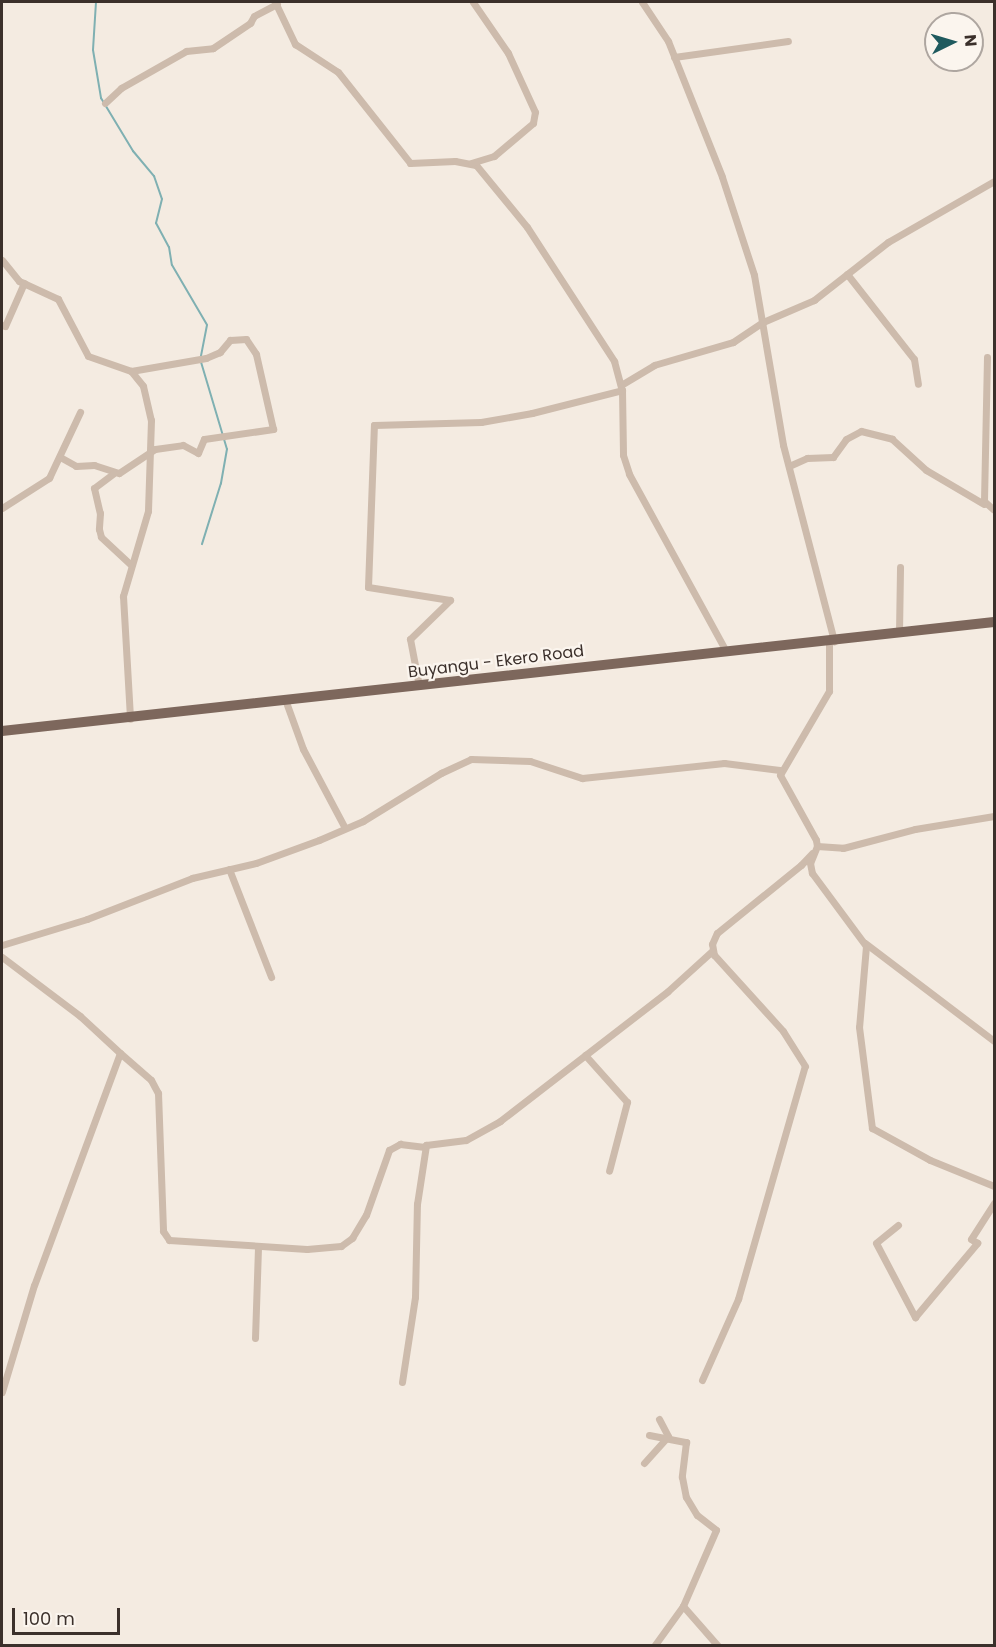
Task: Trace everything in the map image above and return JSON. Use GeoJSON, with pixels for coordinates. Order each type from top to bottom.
{"type":"FeatureCollection","features":[{"type":"Feature","properties":{"kind":"main road","name":"Buyangu - Ekero Road"},"geometry":{"type":"LineString","coordinates":[[2,731],[286,702],[994,622]]}},
{"type":"Feature","properties":{"kind":"street"},"geometry":{"type":"LineString","coordinates":[[471,163],[494,156],[533,123],[535,112],[508,53],[473,2]]}},
{"type":"Feature","properties":{"kind":"street"},"geometry":{"type":"LineString","coordinates":[[642,2],[661,27],[674,57],[727,193],[754,275],[789,466],[832,642],[829,691],[780,770],[780,778],[818,846],[810,869],[865,942],[994,1041]]}},
{"type":"Feature","properties":{"kind":"street"},"geometry":{"type":"LineString","coordinates":[[105,103],[121,88],[186,51],[213,48],[250,24],[254,16],[276,3],[295,44],[331,64],[412,165],[455,160],[471,163],[486,173],[527,227],[614,361],[621,388],[622,455],[629,474],[726,651]]}},
{"type":"Feature","properties":{"kind":"street"},"geometry":{"type":"LineString","coordinates":[[674,57],[788,41]]}},
{"type":"Feature","properties":{"kind":"street"},"geometry":{"type":"LineString","coordinates":[[419,686],[410,639],[450,600],[368,587],[374,425],[481,422],[532,413],[621,388],[654,365],[733,342],[763,322],[828,291],[888,242],[994,181]]}},
{"type":"Feature","properties":{"kind":"street"},"geometry":{"type":"LineString","coordinates":[[2,260],[24,283],[58,299],[88,356],[131,371],[142,383],[149,408],[148,511],[124,584],[123,638],[130,719]]}},
{"type":"Feature","properties":{"kind":"street"},"geometry":{"type":"LineString","coordinates":[[847,274],[914,359],[918,384]]}},
{"type":"Feature","properties":{"kind":"street"},"geometry":{"type":"LineString","coordinates":[[2,326],[5,326],[24,283]]}},
{"type":"Feature","properties":{"kind":"street"},"geometry":{"type":"LineString","coordinates":[[130,564],[101,537],[94,488],[114,473],[150,452],[177,445],[198,453],[204,439],[273,429],[256,354],[252,344],[240,337],[206,358],[131,371]]}},
{"type":"Feature","properties":{"kind":"street"},"geometry":{"type":"LineString","coordinates":[[984,504],[987,357]]}},
{"type":"Feature","properties":{"kind":"street"},"geometry":{"type":"LineString","coordinates":[[2,508],[49,478],[80,412]]}},
{"type":"Feature","properties":{"kind":"street"},"geometry":{"type":"LineString","coordinates":[[789,466],[807,458],[833,457],[846,439],[861,431],[892,439],[926,470],[994,510]]}},
{"type":"Feature","properties":{"kind":"street"},"geometry":{"type":"LineString","coordinates":[[60,457],[76,466],[94,465],[114,473]]}},
{"type":"Feature","properties":{"kind":"street"},"geometry":{"type":"LineString","coordinates":[[899,633],[900,567]]}},
{"type":"Feature","properties":{"kind":"street"},"geometry":{"type":"LineString","coordinates":[[286,702],[303,749],[344,826]]}},
{"type":"Feature","properties":{"kind":"street"},"geometry":{"type":"LineString","coordinates":[[2,945],[87,919],[192,878],[319,840],[344,826],[363,820],[441,772],[471,759],[530,761],[590,778],[724,763],[780,770]]}},
{"type":"Feature","properties":{"kind":"street"},"geometry":{"type":"LineString","coordinates":[[818,846],[843,848],[905,831],[994,816]]}},
{"type":"Feature","properties":{"kind":"street"},"geometry":{"type":"LineString","coordinates":[[2,957],[80,1016],[151,1080],[158,1093],[164,1238],[178,1242],[321,1249],[347,1243],[366,1215],[389,1150],[400,1144],[425,1147],[466,1140],[481,1133],[668,991],[712,951],[717,933],[801,866],[818,846]]}},
{"type":"Feature","properties":{"kind":"street"},"geometry":{"type":"LineString","coordinates":[[229,868],[271,976]]}},
{"type":"Feature","properties":{"kind":"street"},"geometry":{"type":"LineString","coordinates":[[865,942],[859,1027],[861,1069],[873,1131],[930,1160],[994,1186]]}},
{"type":"Feature","properties":{"kind":"street"},"geometry":{"type":"LineString","coordinates":[[702,1380],[738,1299],[805,1066],[783,1032],[712,951]]}},
{"type":"Feature","properties":{"kind":"street"},"geometry":{"type":"LineString","coordinates":[[2,1392],[34,1285],[120,1053]]}},
{"type":"Feature","properties":{"kind":"street"},"geometry":{"type":"LineString","coordinates":[[585,1055],[627,1102],[609,1170]]}},
{"type":"Feature","properties":{"kind":"street"},"geometry":{"type":"LineString","coordinates":[[402,1382],[415,1297],[417,1204],[425,1147]]}},
{"type":"Feature","properties":{"kind":"street"},"geometry":{"type":"LineString","coordinates":[[898,1225],[876,1243],[915,1317],[977,1243],[971,1239],[994,1203]]}},
{"type":"Feature","properties":{"kind":"street"},"geometry":{"type":"LineString","coordinates":[[255,1338],[258,1247]]}},
{"type":"Feature","properties":{"kind":"street"},"geometry":{"type":"LineString","coordinates":[[659,1419],[668,1436]]}},
{"type":"Feature","properties":{"kind":"street"},"geometry":{"type":"LineString","coordinates":[[649,1435],[668,1436],[686,1442],[682,1477],[686,1497],[702,1521],[716,1530],[683,1606],[654,1646]]}},
{"type":"Feature","properties":{"kind":"street"},"geometry":{"type":"LineString","coordinates":[[644,1463],[668,1436]]}},
{"type":"Feature","properties":{"kind":"street"},"geometry":{"type":"LineString","coordinates":[[683,1606],[718,1646]]}},
{"type":"Feature","properties":{"kind":"waterway"},"geometry":{"type":"LineString","coordinates":[[96,2],[93,50],[101,98],[133,151],[154,176],[162,199],[156,223],[169,247],[172,265],[207,325],[201,356]]}},
{"type":"Feature","properties":{"kind":"waterway"},"geometry":{"type":"LineString","coordinates":[[201,362],[227,449],[221,483],[202,544]]}}]}
